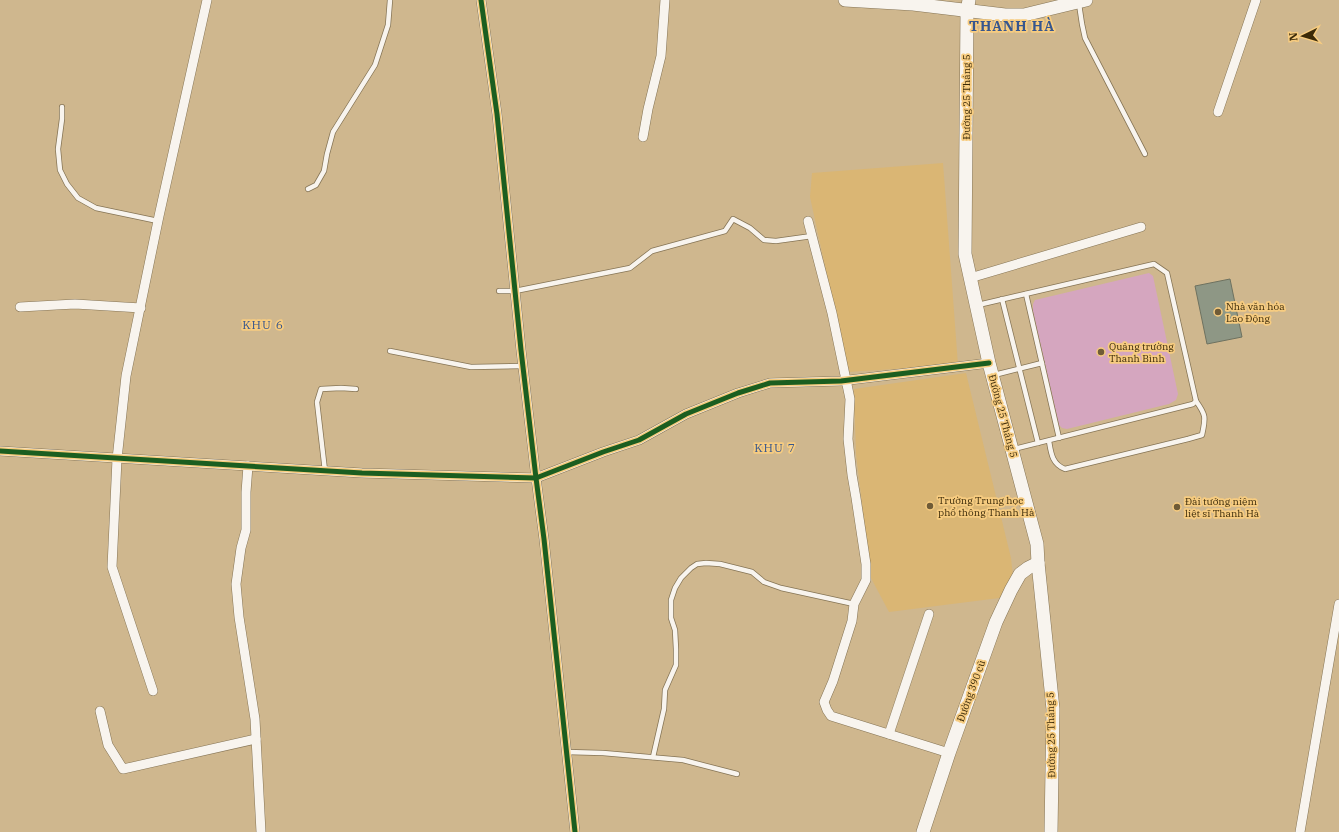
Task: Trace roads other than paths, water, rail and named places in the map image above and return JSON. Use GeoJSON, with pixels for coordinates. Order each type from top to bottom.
{"type":"FeatureCollection","features":[{"type":"Feature","properties":{"kind":"main road"},"geometry":{"type":"LineString","coordinates":[[845,0],[968,6],[1004,15],[1024,15],[1081,1]]}},
{"type":"Feature","properties":{"kind":"main road","name":"Đường 25 Tháng 5"},"geometry":{"type":"LineString","coordinates":[[968,6],[965,254],[991,369],[1037,544],[1053,709],[1051,832]]}},
{"type":"Feature","properties":{"kind":"main road","name":"Đường 390 cũ"},"geometry":{"type":"LineString","coordinates":[[923,832],[949,753],[996,622],[1020,574],[1038,563]]}},
{"type":"Feature","properties":{"kind":"street"},"geometry":{"type":"LineString","coordinates":[[154,691],[112,567],[118,459],[126,376],[158,221],[207,0]]}},
{"type":"Feature","properties":{"kind":"street"},"geometry":{"type":"LineString","coordinates":[[481,0],[497,114],[523,366],[544,539],[575,832]]}},
{"type":"Feature","properties":{"kind":"street"},"geometry":{"type":"LineString","coordinates":[[643,137],[661,56],[665,0]]}},
{"type":"Feature","properties":{"kind":"street"},"geometry":{"type":"LineString","coordinates":[[1218,112],[1256,0]]}},
{"type":"Feature","properties":{"kind":"street"},"geometry":{"type":"LineString","coordinates":[[808,221],[832,312],[850,399],[848,439],[866,564],[866,580],[854,604],[852,621],[833,681],[824,702],[831,716],[949,753]]}},
{"type":"Feature","properties":{"kind":"street"},"geometry":{"type":"LineString","coordinates":[[970,278],[1141,227]]}},
{"type":"Feature","properties":{"kind":"street"},"geometry":{"type":"LineString","coordinates":[[20,307],[75,304],[141,308]]}},
{"type":"Feature","properties":{"kind":"street"},"geometry":{"type":"LineString","coordinates":[[0,451],[325,471],[536,478],[603,452],[639,440],[686,414],[770,383],[846,380],[991,369]]}},
{"type":"Feature","properties":{"kind":"street"},"geometry":{"type":"LineString","coordinates":[[248,466],[246,530],[241,548],[236,584],[239,617],[255,719],[260,832]]}},
{"type":"Feature","properties":{"kind":"street"},"geometry":{"type":"LineString","coordinates":[[1300,832],[1339,604]]}},
{"type":"Feature","properties":{"kind":"street"},"geometry":{"type":"LineString","coordinates":[[889,734],[929,614]]}},
{"type":"Feature","properties":{"kind":"street"},"geometry":{"type":"LineString","coordinates":[[100,711],[108,745],[122,769],[256,739]]}},
{"type":"Feature","properties":{"kind":"lane"},"geometry":{"type":"LineString","coordinates":[[308,189],[316,185],[324,171],[333,132],[375,65],[388,25],[390,0]]}},
{"type":"Feature","properties":{"kind":"lane"},"geometry":{"type":"LineString","coordinates":[[1081,1],[1082,24],[1085,38],[1145,154]]}},
{"type":"Feature","properties":{"kind":"lane"},"geometry":{"type":"LineString","coordinates":[[62,108],[58,149],[60,170],[66,184],[78,198],[96,208],[158,221]]}},
{"type":"Feature","properties":{"kind":"lane"},"geometry":{"type":"LineString","coordinates":[[499,291],[515,291],[630,268],[652,251],[725,232],[733,218],[750,228],[764,240],[776,241],[812,236]]}},
{"type":"Feature","properties":{"kind":"lane"},"geometry":{"type":"LineString","coordinates":[[976,305],[1154,264],[1167,273],[1196,401],[1204,413],[1204,427],[1202,435],[1065,469],[1059,467],[1053,459],[1049,441]]}},
{"type":"Feature","properties":{"kind":"lane"},"geometry":{"type":"LineString","coordinates":[[1026,294],[1059,438]]}},
{"type":"Feature","properties":{"kind":"lane"},"geometry":{"type":"LineString","coordinates":[[1002,299],[1038,444]]}},
{"type":"Feature","properties":{"kind":"lane"},"geometry":{"type":"LineString","coordinates":[[390,351],[471,367],[523,366]]}},
{"type":"Feature","properties":{"kind":"lane"},"geometry":{"type":"LineString","coordinates":[[991,369],[1019,369],[1042,363]]}},
{"type":"Feature","properties":{"kind":"lane"},"geometry":{"type":"LineString","coordinates":[[325,471],[317,402],[321,390],[341,388],[356,389]]}},
{"type":"Feature","properties":{"kind":"lane"},"geometry":{"type":"LineString","coordinates":[[1012,450],[1193,404],[1196,401]]}},
{"type":"Feature","properties":{"kind":"lane"},"geometry":{"type":"LineString","coordinates":[[653,757],[664,709],[665,690],[676,666],[676,643],[675,630],[671,618],[671,600],[675,588],[681,578],[691,568],[697,564],[720,564],[752,572],[764,582],[782,588],[854,604]]}},
{"type":"Feature","properties":{"kind":"lane"},"geometry":{"type":"LineString","coordinates":[[567,752],[603,753],[683,760],[737,774]]}},
{"type":"Feature","properties":{"kind":"place","name":"Nhà văn hóa Lao Động"},"geometry":{"type":"Point","coordinates":[1218,312]}},
{"type":"Feature","properties":{"kind":"place","name":"Quảng trường Thanh Bình"},"geometry":{"type":"Point","coordinates":[1101,352]}},
{"type":"Feature","properties":{"kind":"place","name":"Trường Trung học phổ thông Thanh Hà"},"geometry":{"type":"Point","coordinates":[930,506]}},
{"type":"Feature","properties":{"kind":"place","name":"Đài tưởng niệm liệt sĩ Thanh Hà"},"geometry":{"type":"Point","coordinates":[1177,507]}},
{"type":"Feature","properties":{"kind":"district","name":"THANH HÀ"},"geometry":{"type":"Point","coordinates":[1012,26]}},
{"type":"Feature","properties":{"kind":"district","name":"KHU 6"},"geometry":{"type":"Point","coordinates":[263,324]}},
{"type":"Feature","properties":{"kind":"district","name":"KHU 7"},"geometry":{"type":"Point","coordinates":[775,447]}}]}
